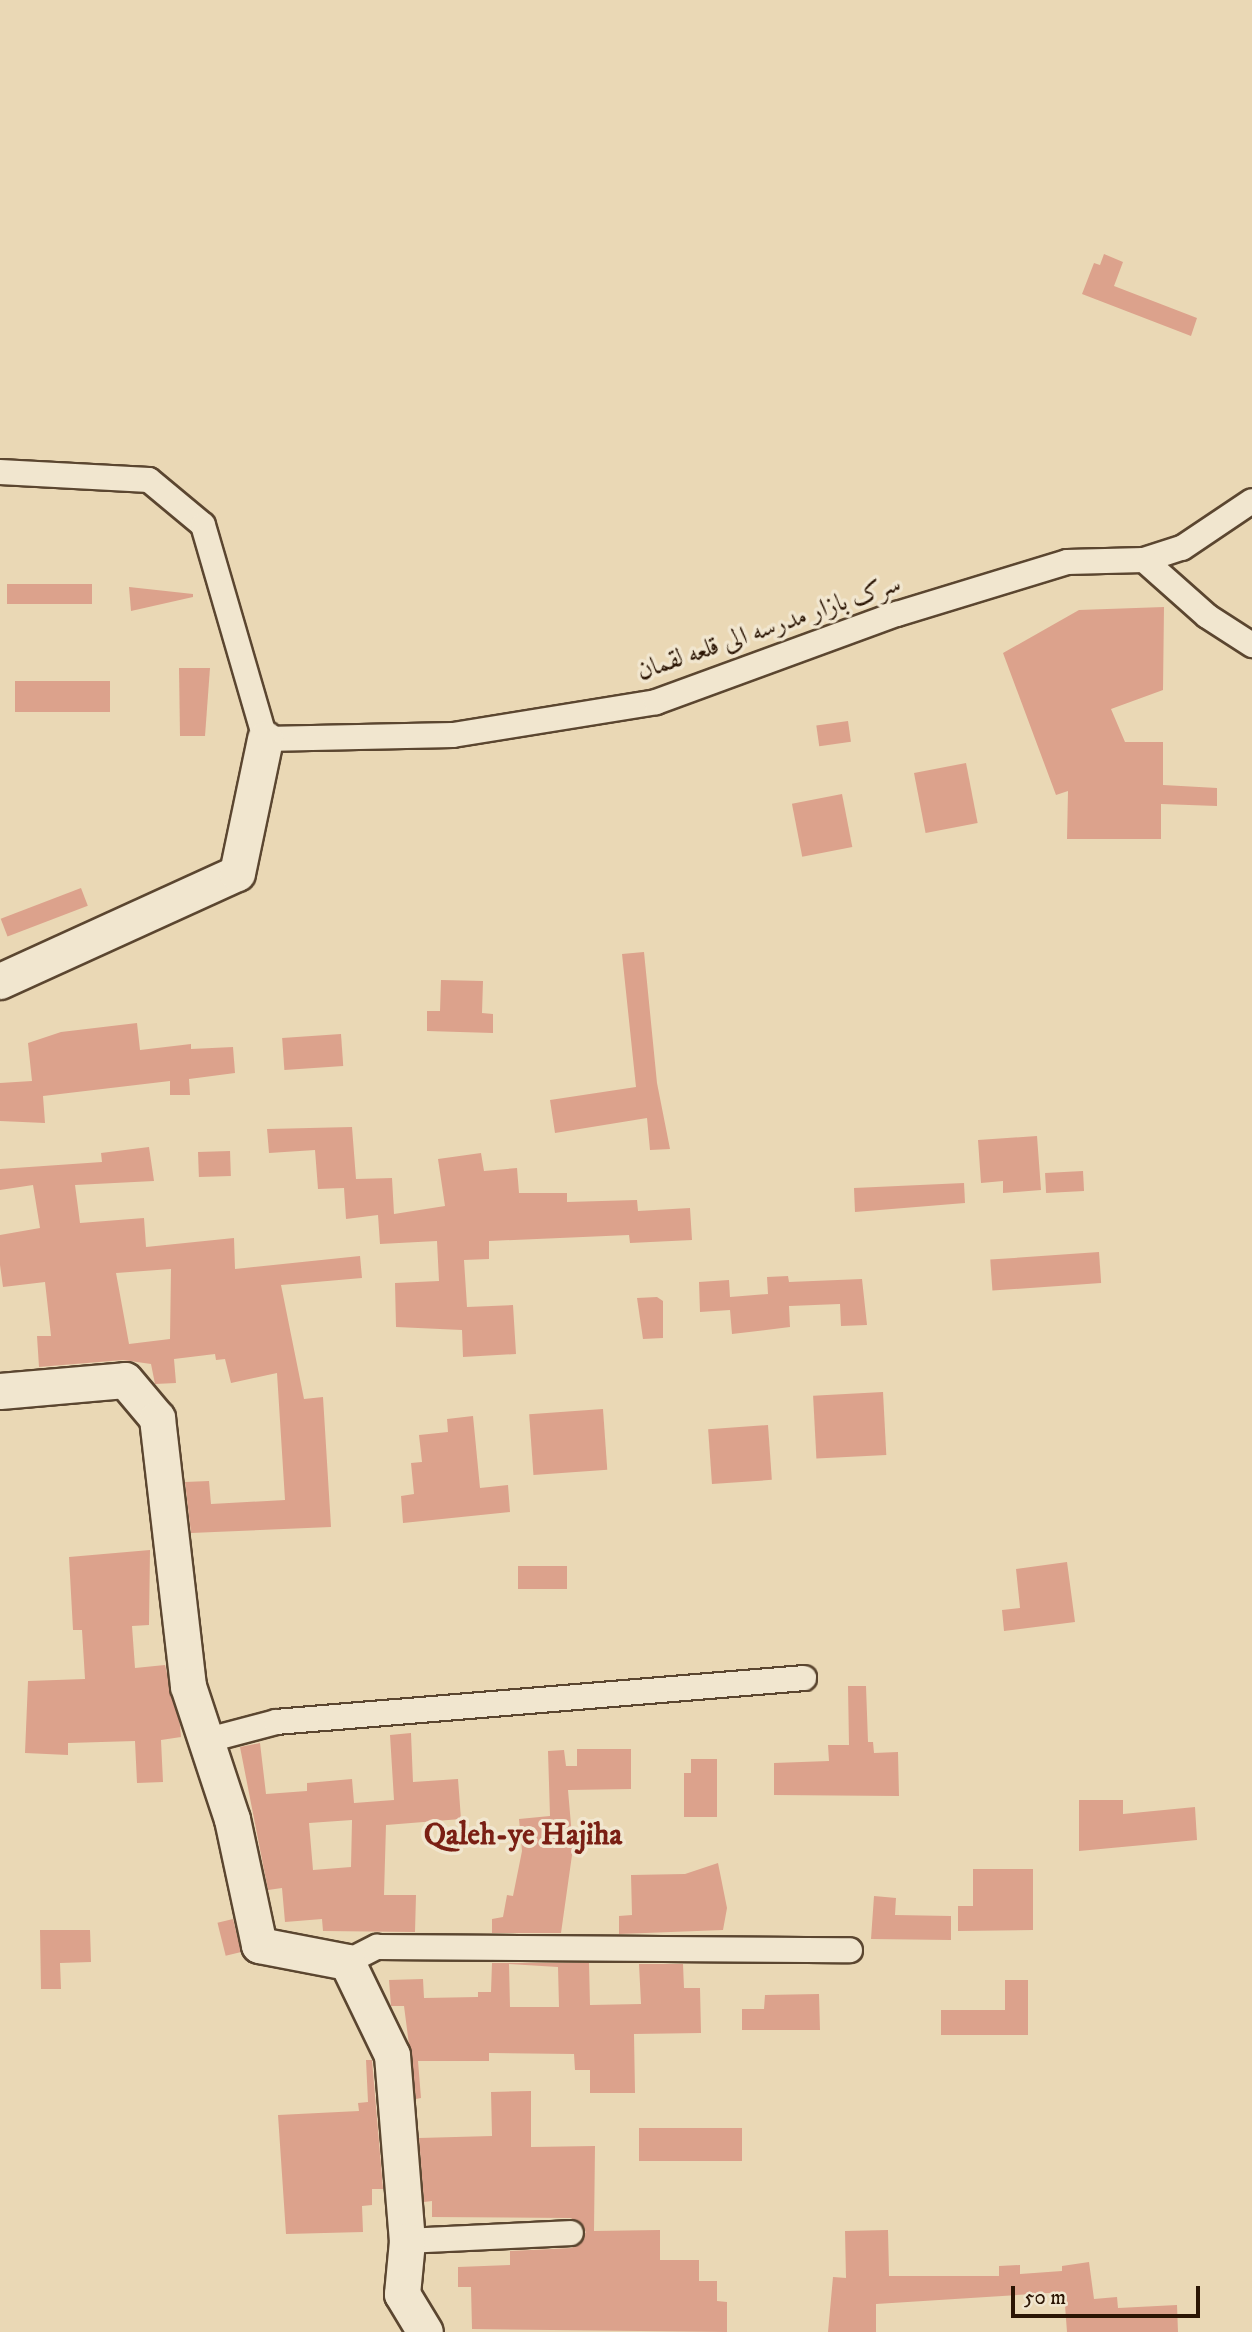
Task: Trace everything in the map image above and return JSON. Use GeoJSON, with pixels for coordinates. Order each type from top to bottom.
{"type":"FeatureCollection","features":[{"type":"Feature","properties":{"kind":"street"},"geometry":{"type":"LineString","coordinates":[[0,472],[149,480],[203,525],[265,739],[237,873],[0,981]]}},
{"type":"Feature","properties":{"kind":"street","name":"سرک بازار مدرسه الی قلعه لقمان"},"geometry":{"type":"LineString","coordinates":[[265,739],[453,735],[656,702],[897,614],[1067,562],[1144,560],[1182,548],[1252,501]]}},
{"type":"Feature","properties":{"kind":"street"},"geometry":{"type":"LineString","coordinates":[[1144,560],[1207,616],[1252,645]]}},
{"type":"Feature","properties":{"kind":"street"},"geometry":{"type":"LineString","coordinates":[[0,1391],[125,1380],[157,1418],[188,1685],[232,1819],[259,1945],[347,1962],[377,1947],[850,1950]]}},
{"type":"Feature","properties":{"kind":"street"},"geometry":{"type":"LineString","coordinates":[[208,1740],[276,1723],[804,1678]]}},
{"type":"Feature","properties":{"kind":"street"},"geometry":{"type":"LineString","coordinates":[[347,1962],[392,2055],[407,2241],[402,2294],[425,2332]]}},
{"type":"Feature","properties":{"kind":"street"},"geometry":{"type":"LineString","coordinates":[[407,2241],[570,2233]]}},
{"type":"Feature","properties":{"kind":"building"},"geometry":{"type":"Polygon","coordinates":[[[1104,254],[1123,262],[1114,286],[1197,318],[1191,336],[1082,294],[1094,263],[1100,265],[1104,254]]]}},
{"type":"Feature","properties":{"kind":"building"},"geometry":{"type":"Polygon","coordinates":[[[7,584],[92,584],[92,604],[7,604],[7,584]]]}},
{"type":"Feature","properties":{"kind":"building"},"geometry":{"type":"Polygon","coordinates":[[[129,587],[193,594],[193,597],[131,611],[129,587]]]}},
{"type":"Feature","properties":{"kind":"building"},"geometry":{"type":"Polygon","coordinates":[[[1164,607],[1163,690],[1111,709],[1125,742],[1163,742],[1163,785],[1217,788],[1217,806],[1161,804],[1161,839],[1067,839],[1068,791],[1056,795],[1003,653],[1079,610],[1164,607]]]}},
{"type":"Feature","properties":{"kind":"building"},"geometry":{"type":"Polygon","coordinates":[[[179,668],[210,668],[205,736],[180,736],[179,668]]]}},
{"type":"Feature","properties":{"kind":"building"},"geometry":{"type":"Polygon","coordinates":[[[15,681],[110,681],[110,712],[15,712],[15,681]]]}},
{"type":"Feature","properties":{"kind":"building"},"geometry":{"type":"Polygon","coordinates":[[[848,721],[851,742],[819,746],[816,725],[848,721]]]}},
{"type":"Feature","properties":{"kind":"building"},"geometry":{"type":"Polygon","coordinates":[[[966,763],[978,823],[926,833],[914,773],[966,763]]]}},
{"type":"Feature","properties":{"kind":"building"},"geometry":{"type":"Polygon","coordinates":[[[842,794],[852,847],[802,857],[792,804],[842,794]]]}},
{"type":"Feature","properties":{"kind":"building"},"geometry":{"type":"Polygon","coordinates":[[[81,888],[88,906],[8,937],[1,919],[81,888]]]}},
{"type":"Feature","properties":{"kind":"building"},"geometry":{"type":"Polygon","coordinates":[[[644,952],[657,1083],[670,1149],[650,1150],[647,1118],[555,1133],[550,1100],[636,1087],[622,954],[644,952]]]}},
{"type":"Feature","properties":{"kind":"building"},"geometry":{"type":"Polygon","coordinates":[[[441,980],[483,981],[482,1013],[493,1014],[493,1033],[427,1031],[427,1011],[440,1011],[441,980]]]}},
{"type":"Feature","properties":{"kind":"building"},"geometry":{"type":"Polygon","coordinates":[[[137,1023],[140,1050],[191,1044],[191,1049],[233,1047],[235,1073],[189,1079],[190,1095],[170,1095],[170,1081],[43,1096],[45,1123],[0,1121],[0,1083],[32,1081],[28,1043],[61,1032],[137,1023]]]}},
{"type":"Feature","properties":{"kind":"building"},"geometry":{"type":"Polygon","coordinates":[[[341,1034],[343,1066],[284,1070],[282,1038],[341,1034]]]}},
{"type":"Feature","properties":{"kind":"building"},"geometry":{"type":"Polygon","coordinates":[[[352,1127],[356,1179],[392,1178],[394,1214],[445,1206],[438,1159],[481,1153],[484,1171],[517,1168],[519,1193],[567,1193],[567,1202],[637,1200],[638,1211],[690,1208],[692,1240],[630,1243],[629,1235],[489,1241],[489,1259],[464,1260],[467,1307],[513,1305],[516,1354],[463,1357],[462,1330],[396,1327],[395,1283],[439,1281],[437,1241],[380,1244],[378,1215],[346,1219],[344,1188],[318,1189],[315,1150],[269,1153],[267,1129],[352,1127]]]}},
{"type":"Feature","properties":{"kind":"building"},"geometry":{"type":"Polygon","coordinates":[[[1037,1136],[1041,1190],[1003,1193],[1003,1181],[981,1183],[978,1140],[1037,1136]]]}},
{"type":"Feature","properties":{"kind":"building"},"geometry":{"type":"Polygon","coordinates":[[[149,1147],[154,1181],[75,1185],[80,1223],[144,1218],[146,1247],[234,1238],[235,1269],[360,1256],[362,1278],[281,1285],[304,1399],[323,1397],[331,1527],[191,1533],[185,1482],[209,1481],[211,1504],[285,1500],[277,1373],[231,1383],[225,1359],[216,1360],[215,1354],[174,1359],[176,1383],[155,1384],[151,1364],[123,1360],[39,1367],[37,1336],[51,1336],[45,1282],[3,1287],[0,1265],[0,1235],[40,1228],[33,1185],[0,1190],[0,1169],[102,1162],[101,1153],[149,1147]],[[171,1269],[116,1273],[129,1344],[170,1339],[171,1269]]]}},
{"type":"Feature","properties":{"kind":"building"},"geometry":{"type":"Polygon","coordinates":[[[230,1151],[231,1176],[199,1177],[198,1152],[230,1151]]]}},
{"type":"Feature","properties":{"kind":"building"},"geometry":{"type":"Polygon","coordinates":[[[1083,1171],[1084,1191],[1046,1193],[1045,1173],[1083,1171]]]}},
{"type":"Feature","properties":{"kind":"building"},"geometry":{"type":"Polygon","coordinates":[[[964,1183],[965,1203],[855,1212],[854,1188],[964,1183]]]}},
{"type":"Feature","properties":{"kind":"building"},"geometry":{"type":"Polygon","coordinates":[[[1099,1252],[1101,1283],[992,1291],[990,1260],[1099,1252]]]}},
{"type":"Feature","properties":{"kind":"building"},"geometry":{"type":"Polygon","coordinates":[[[788,1276],[789,1282],[862,1279],[867,1325],[841,1326],[840,1304],[789,1306],[790,1327],[732,1334],[730,1310],[700,1312],[699,1282],[729,1280],[730,1297],[768,1294],[767,1277],[788,1276]]]}},
{"type":"Feature","properties":{"kind":"building"},"geometry":{"type":"Polygon","coordinates":[[[657,1297],[663,1301],[663,1338],[643,1339],[637,1298],[657,1297]]]}},
{"type":"Feature","properties":{"kind":"building"},"geometry":{"type":"Polygon","coordinates":[[[883,1392],[886,1455],[816,1459],[813,1396],[883,1392]]]}},
{"type":"Feature","properties":{"kind":"building"},"geometry":{"type":"Polygon","coordinates":[[[603,1409],[607,1470],[533,1475],[529,1414],[603,1409]]]}},
{"type":"Feature","properties":{"kind":"building"},"geometry":{"type":"Polygon","coordinates":[[[473,1416],[480,1488],[508,1485],[510,1512],[403,1523],[401,1496],[414,1494],[411,1463],[422,1462],[419,1435],[448,1432],[447,1419],[473,1416]]]}},
{"type":"Feature","properties":{"kind":"building"},"geometry":{"type":"Polygon","coordinates":[[[768,1425],[772,1480],[712,1484],[708,1429],[768,1425]]]}},
{"type":"Feature","properties":{"kind":"building"},"geometry":{"type":"Polygon","coordinates":[[[150,1550],[149,1625],[132,1626],[135,1668],[165,1665],[180,1725],[181,1737],[161,1740],[163,1782],[137,1783],[135,1741],[68,1743],[68,1755],[25,1753],[28,1681],[85,1679],[82,1630],[73,1630],[69,1557],[150,1550]]]}},
{"type":"Feature","properties":{"kind":"building"},"geometry":{"type":"Polygon","coordinates":[[[1067,1562],[1075,1622],[1004,1631],[1002,1610],[1020,1608],[1016,1569],[1067,1562]]]}},
{"type":"Feature","properties":{"kind":"building"},"geometry":{"type":"Polygon","coordinates":[[[518,1566],[567,1566],[567,1589],[518,1589],[518,1566]]]}},
{"type":"Feature","properties":{"kind":"building"},"geometry":{"type":"Polygon","coordinates":[[[848,1686],[866,1686],[868,1742],[873,1742],[874,1753],[898,1752],[899,1796],[774,1795],[774,1763],[829,1761],[828,1745],[849,1745],[848,1686]]]}},
{"type":"Feature","properties":{"kind":"building"},"geometry":{"type":"Polygon","coordinates":[[[411,1733],[413,1782],[458,1779],[461,1819],[386,1825],[384,1895],[416,1895],[415,1932],[323,1931],[322,1919],[285,1922],[282,1888],[268,1890],[240,1747],[260,1743],[266,1794],[307,1791],[307,1783],[352,1779],[354,1803],[394,1800],[390,1735],[411,1733]],[[352,1820],[309,1823],[313,1870],[351,1867],[352,1820]]]}},
{"type":"Feature","properties":{"kind":"building"},"geometry":{"type":"Polygon","coordinates":[[[577,1749],[631,1749],[631,1789],[568,1790],[573,1848],[561,1933],[492,1933],[492,1919],[503,1917],[507,1895],[513,1896],[522,1851],[519,1819],[550,1816],[548,1751],[564,1750],[566,1766],[577,1766],[577,1749]]]}},
{"type":"Feature","properties":{"kind":"building"},"geometry":{"type":"Polygon","coordinates":[[[691,1759],[717,1759],[717,1817],[684,1817],[684,1773],[691,1773],[691,1759]]]}},
{"type":"Feature","properties":{"kind":"building"},"geometry":{"type":"Polygon","coordinates":[[[1079,1800],[1123,1800],[1123,1814],[1195,1807],[1197,1840],[1079,1851],[1079,1800]]]}},
{"type":"Feature","properties":{"kind":"building"},"geometry":{"type":"Polygon","coordinates":[[[718,1863],[727,1908],[723,1930],[619,1934],[619,1916],[632,1915],[631,1875],[685,1874],[718,1863]]]}},
{"type":"Feature","properties":{"kind":"building"},"geometry":{"type":"Polygon","coordinates":[[[973,1869],[1033,1869],[1033,1930],[958,1931],[958,1906],[973,1906],[973,1869]]]}},
{"type":"Feature","properties":{"kind":"building"},"geometry":{"type":"Polygon","coordinates":[[[874,1896],[896,1898],[895,1915],[951,1916],[951,1940],[871,1939],[874,1896]]]}},
{"type":"Feature","properties":{"kind":"building"},"geometry":{"type":"Polygon","coordinates":[[[233,1919],[241,1952],[226,1956],[217,1923],[233,1919]]]}},
{"type":"Feature","properties":{"kind":"building"},"geometry":{"type":"Polygon","coordinates":[[[40,1930],[90,1930],[91,1962],[60,1963],[61,1989],[41,1989],[40,1930]]]}},
{"type":"Feature","properties":{"kind":"building"},"geometry":{"type":"Polygon","coordinates":[[[492,1963],[589,1963],[590,2005],[641,2004],[639,1964],[683,1964],[684,1988],[700,1988],[701,2033],[634,2034],[635,2093],[590,2093],[590,2070],[575,2070],[574,2054],[489,2053],[489,2061],[418,2061],[421,2098],[416,2099],[404,2006],[391,2006],[389,1980],[423,1979],[424,1998],[478,1997],[478,1992],[491,1992],[492,1963]],[[509,1964],[510,2007],[559,2007],[558,1967],[509,1964]]]}},
{"type":"Feature","properties":{"kind":"building"},"geometry":{"type":"Polygon","coordinates":[[[1005,1980],[1028,1980],[1028,2035],[941,2035],[941,2010],[1005,2010],[1005,1980]]]}},
{"type":"Feature","properties":{"kind":"building"},"geometry":{"type":"Polygon","coordinates":[[[819,1994],[820,2030],[742,2030],[742,2009],[764,2009],[765,1995],[819,1994]]]}},
{"type":"Feature","properties":{"kind":"building"},"geometry":{"type":"Polygon","coordinates":[[[366,2060],[372,2060],[383,2189],[372,2189],[372,2205],[362,2206],[363,2232],[286,2234],[278,2115],[359,2111],[358,2103],[368,2102],[366,2060]]]}},
{"type":"Feature","properties":{"kind":"building"},"geometry":{"type":"Polygon","coordinates":[[[531,2091],[531,2147],[595,2146],[594,2231],[660,2230],[660,2260],[699,2260],[699,2281],[717,2281],[717,2301],[727,2302],[727,2332],[472,2329],[471,2287],[458,2287],[458,2267],[510,2265],[510,2251],[572,2248],[586,2232],[571,2218],[432,2217],[432,2201],[424,2202],[419,2138],[492,2136],[491,2092],[531,2091]]]}},
{"type":"Feature","properties":{"kind":"building"},"geometry":{"type":"Polygon","coordinates":[[[639,2128],[742,2128],[742,2161],[639,2161],[639,2128]]]}},
{"type":"Feature","properties":{"kind":"building"},"geometry":{"type":"Polygon","coordinates":[[[888,2230],[889,2276],[999,2276],[999,2266],[1020,2265],[1020,2274],[1062,2271],[1062,2266],[1089,2262],[1094,2299],[1117,2297],[1118,2308],[1177,2305],[1178,2332],[1067,2332],[1064,2292],[876,2304],[876,2332],[828,2332],[833,2277],[846,2278],[845,2231],[888,2230]]]}},
{"type":"Feature","properties":{"kind":"district","name":"Qaleh-ye Hajiha"},"geometry":{"type":"Point","coordinates":[523,1836]}}]}
